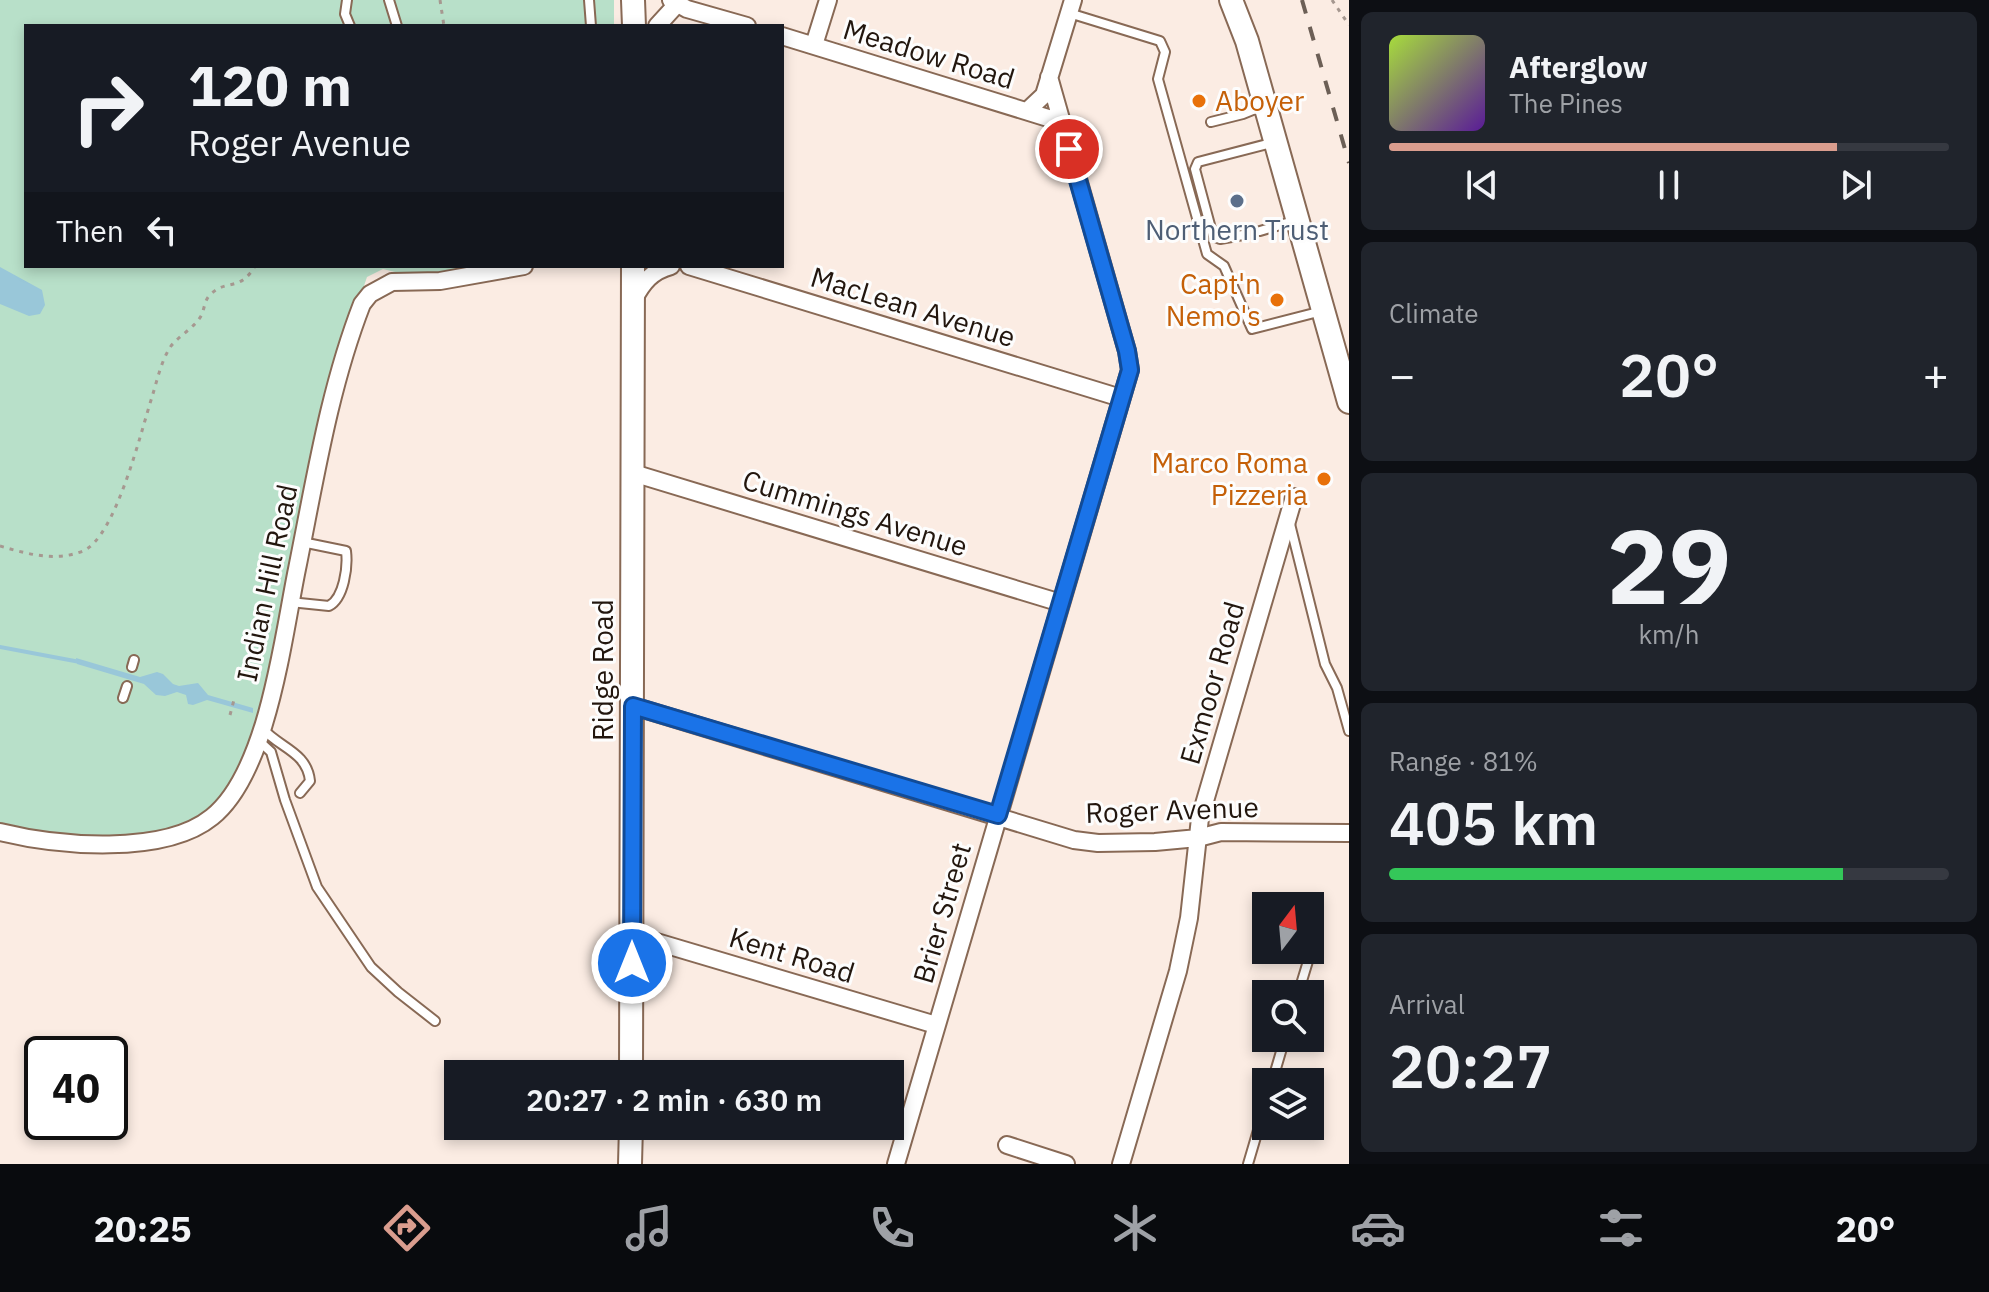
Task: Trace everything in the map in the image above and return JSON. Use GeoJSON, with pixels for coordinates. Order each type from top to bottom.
{"type":"FeatureCollection","features":[{"type":"Feature","properties":{"kind":"street"},"geometry":{"type":"LineString","coordinates":[[633,0],[634,24]]}},
{"type":"Feature","properties":{"kind":"street"},"geometry":{"type":"LineString","coordinates":[[814,45],[828,0]]}},
{"type":"Feature","properties":{"kind":"street"},"geometry":{"type":"LineString","coordinates":[[1231,0],[1247,41],[1349,402]]}},
{"type":"Feature","properties":{"kind":"street"},"geometry":{"type":"LineString","coordinates":[[658,24],[674,2],[741,24]]}},
{"type":"Feature","properties":{"kind":"street"},"geometry":{"type":"LineString","coordinates":[[1027,111],[1044,95],[1071,6]]}},
{"type":"Feature","properties":{"kind":"street","name":"Meadow Road"},"geometry":{"type":"LineString","coordinates":[[784,37],[1061,122]]}},
{"type":"Feature","properties":{"kind":"street","name":"Brier Street"},"geometry":{"type":"LineString","coordinates":[[896,1164],[1130,361],[1049,77]]}},
{"type":"Feature","properties":{"kind":"street","name":"Indian Hill Road"},"geometry":{"type":"LineString","coordinates":[[0,832],[58,844],[155,840],[186,831],[211,818],[223,806],[246,771],[261,734],[337,380],[362,304],[370,294],[392,282],[440,281],[513,268]]}},
{"type":"Feature","properties":{"kind":"street","name":"Ridge Road"},"geometry":{"type":"LineString","coordinates":[[631,1060],[633,268]]}},
{"type":"Feature","properties":{"kind":"street"},"geometry":{"type":"LineString","coordinates":[[634,299],[648,277],[664,268]]}},
{"type":"Feature","properties":{"kind":"street","name":"MacLean Avenue"},"geometry":{"type":"LineString","coordinates":[[695,268],[1121,398]]}},
{"type":"Feature","properties":{"kind":"street","name":"Cummings Avenue"},"geometry":{"type":"LineString","coordinates":[[633,473],[1061,603]]}},
{"type":"Feature","properties":{"kind":"street","name":"Exmoor Road"},"geometry":{"type":"LineString","coordinates":[[1121,1164],[1178,971],[1189,918],[1200,818],[1294,497]]}},
{"type":"Feature","properties":{"kind":"street","name":"Roger Avenue"},"geometry":{"type":"LineString","coordinates":[[633,706],[1074,840],[1098,843],[1155,842],[1198,838],[1221,832],[1349,833]]}},
{"type":"Feature","properties":{"kind":"street","name":"Kent Road"},"geometry":{"type":"LineString","coordinates":[[633,935],[936,1025]]}},
{"type":"Feature","properties":{"kind":"street"},"geometry":{"type":"LineString","coordinates":[[630,1164],[631,1140]]}},
{"type":"Feature","properties":{"kind":"street"},"geometry":{"type":"LineString","coordinates":[[1007,1145],[1066,1164]]}},
{"type":"Feature","properties":{"kind":"lane"},"geometry":{"type":"LineString","coordinates":[[347,0],[345,14],[349,24]]}},
{"type":"Feature","properties":{"kind":"lane"},"geometry":{"type":"LineString","coordinates":[[389,0],[396,24]]}},
{"type":"Feature","properties":{"kind":"lane"},"geometry":{"type":"LineString","coordinates":[[589,0],[591,24]]}},
{"type":"Feature","properties":{"kind":"lane"},"geometry":{"type":"LineString","coordinates":[[1071,6],[1160,41],[1165,52],[1158,79],[1207,254],[1224,266],[1252,329],[1323,311]]}},
{"type":"Feature","properties":{"kind":"lane"},"geometry":{"type":"LineString","coordinates":[[1211,122],[1265,105]]}},
{"type":"Feature","properties":{"kind":"lane"},"geometry":{"type":"LineString","coordinates":[[1243,235],[1220,239],[1213,236],[1195,169],[1198,162],[1276,142]]}},
{"type":"Feature","properties":{"kind":"lane"},"geometry":{"type":"LineString","coordinates":[[1260,231],[1298,220]]}},
{"type":"Feature","properties":{"kind":"lane"},"geometry":{"type":"LineString","coordinates":[[1288,516],[1325,664],[1337,688],[1349,731]]}},
{"type":"Feature","properties":{"kind":"lane"},"geometry":{"type":"LineString","coordinates":[[290,602],[329,606],[334,604],[341,590],[346,551],[302,542]]}},
{"type":"Feature","properties":{"kind":"lane"},"geometry":{"type":"LineString","coordinates":[[123,698],[127,686]]}},
{"type":"Feature","properties":{"kind":"lane"},"geometry":{"type":"LineString","coordinates":[[261,734],[294,751],[309,770],[310,781],[300,793]]}},
{"type":"Feature","properties":{"kind":"lane"},"geometry":{"type":"LineString","coordinates":[[261,734],[271,752],[317,887],[371,967],[435,1021]]}},
{"type":"Feature","properties":{"kind":"lane"},"geometry":{"type":"LineString","coordinates":[[1248,1164],[1255,1140]]}},
{"type":"Feature","properties":{"kind":"path"},"geometry":{"type":"LineString","coordinates":[[440,0],[444,24]]}},
{"type":"Feature","properties":{"kind":"path"},"geometry":{"type":"LineString","coordinates":[[1332,0],[1349,25]]}},
{"type":"Feature","properties":{"kind":"path"},"geometry":{"type":"LineString","coordinates":[[0,546],[55,557],[82,551],[93,545],[111,516],[123,488],[163,361],[171,346],[200,317],[206,299],[214,290],[243,281],[253,268]]}},
{"type":"Feature","properties":{"kind":"path"},"geometry":{"type":"LineString","coordinates":[[230,715],[235,696]]}},
{"type":"Feature","properties":{"kind":"green space"},"geometry":{"type":"Polygon","coordinates":[[[0,0],[614,0],[614,24],[24,24],[24,268],[484,268],[453,274],[407,275],[383,269],[367,277],[320,416],[256,728],[240,766],[216,804],[196,821],[183,827],[147,835],[70,838],[0,826],[0,0]]]}},
{"type":"Feature","properties":{"kind":"water"},"geometry":{"type":"Polygon","coordinates":[[[0,267],[42,290],[45,305],[40,314],[29,316],[0,304],[0,267]]]}},
{"type":"Feature","properties":{"kind":"water"},"geometry":{"type":"Polygon","coordinates":[[[76,658],[140,677],[157,672],[179,686],[198,683],[208,695],[253,708],[253,713],[207,700],[188,704],[186,695],[177,692],[156,695],[144,684],[77,664],[76,658]]]}},
{"type":"Feature","properties":{"kind":"waterway"},"geometry":{"type":"LineString","coordinates":[[0,647],[80,662]]}},
{"type":"Feature","properties":{"kind":"railway"},"geometry":{"type":"LineString","coordinates":[[1302,0],[1349,163]]}},
{"type":"Feature","properties":{"kind":"place","name":"Aboyer"},"geometry":{"type":"Point","coordinates":[1199,101]}},
{"type":"Feature","properties":{"kind":"place","name":"Northern Trust"},"geometry":{"type":"Point","coordinates":[1237,201]}},
{"type":"Feature","properties":{"kind":"place","name":"Capt'n Nemo's"},"geometry":{"type":"Point","coordinates":[1277,300]}},
{"type":"Feature","properties":{"kind":"place","name":"Marco Roma Pizzeria"},"geometry":{"type":"Point","coordinates":[1324,479]}},
{"type":"Feature","properties":{"kind":"route"},"geometry":{"type":"LineString","coordinates":[[632,963],[633,706],[998,815],[1130,370],[1069,149]]}}]}
